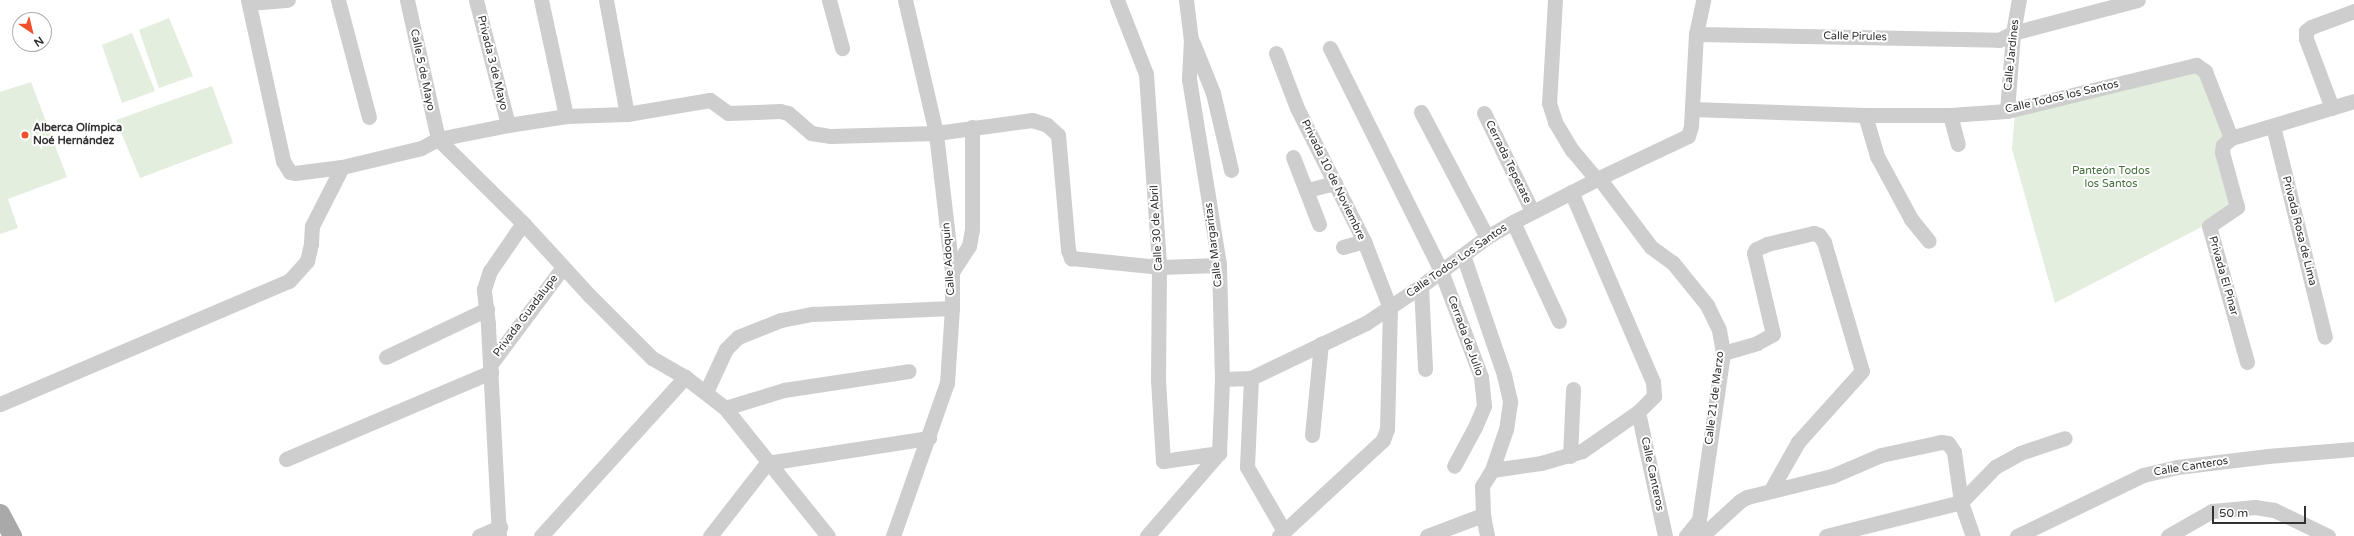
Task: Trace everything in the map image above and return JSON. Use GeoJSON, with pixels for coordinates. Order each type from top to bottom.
{"type":"FeatureCollection","features":[{"type":"Feature","properties":{"kind":"main road"},"geometry":{"type":"LineString","coordinates":[[0,513],[10,536]]}},
{"type":"Feature","properties":{"kind":"street"},"geometry":{"type":"LineString","coordinates":[[288,0],[249,1],[286,168],[295,173],[342,167],[421,148],[438,139],[508,125],[566,116],[627,114],[710,100],[728,113],[780,111],[788,113],[811,133],[831,136],[936,133],[1032,120],[1047,125],[1058,135],[1068,250],[1071,258],[1159,267],[1219,265]]}},
{"type":"Feature","properties":{"kind":"street"},"geometry":{"type":"LineString","coordinates":[[338,0],[369,117]]}},
{"type":"Feature","properties":{"kind":"street","name":"Calle 5 de Mayo"},"geometry":{"type":"LineString","coordinates":[[407,0],[438,139]]}},
{"type":"Feature","properties":{"kind":"street","name":"Privada 3 de Mayo"},"geometry":{"type":"LineString","coordinates":[[476,0],[508,125]]}},
{"type":"Feature","properties":{"kind":"street"},"geometry":{"type":"LineString","coordinates":[[541,0],[566,116]]}},
{"type":"Feature","properties":{"kind":"street"},"geometry":{"type":"LineString","coordinates":[[606,0],[627,114]]}},
{"type":"Feature","properties":{"kind":"street"},"geometry":{"type":"LineString","coordinates":[[829,0],[842,48]]}},
{"type":"Feature","properties":{"kind":"street","name":"Calle Adoquín"},"geometry":{"type":"LineString","coordinates":[[893,536],[929,438],[947,383],[952,308],[952,272],[936,133],[905,0]]}},
{"type":"Feature","properties":{"kind":"street","name":"Calle 30 de Abril"},"geometry":{"type":"LineString","coordinates":[[1117,0],[1146,74],[1159,267],[1158,380],[1162,461],[1219,453]]}},
{"type":"Feature","properties":{"kind":"street"},"geometry":{"type":"LineString","coordinates":[[1186,0],[1191,38],[1213,93],[1231,170]]}},
{"type":"Feature","properties":{"kind":"street","name":"Calle 21 de Marzo"},"geometry":{"type":"LineString","coordinates":[[1554,0],[1549,103],[1554,122],[1572,150],[1598,178],[1651,247],[1673,263],[1707,305],[1720,330],[1723,353],[1702,530]]}},
{"type":"Feature","properties":{"kind":"street","name":"Calle Todos Los Santos"},"geometry":{"type":"LineString","coordinates":[[1222,379],[1251,378],[1321,343],[1366,323],[1421,286],[1487,237],[1532,211],[1598,178],[1683,140],[1690,131],[1696,34],[1703,0]]}},
{"type":"Feature","properties":{"kind":"street","name":"Calle Jardines"},"geometry":{"type":"LineString","coordinates":[[2007,111],[2013,33],[2018,0]]}},
{"type":"Feature","properties":{"kind":"street","name":"Calle Pirules"},"geometry":{"type":"LineString","coordinates":[[1696,34],[1999,40],[2013,33],[2138,0]]}},
{"type":"Feature","properties":{"kind":"street"},"geometry":{"type":"LineString","coordinates":[[2332,108],[2306,39],[2306,32],[2311,27],[2354,12]]}},
{"type":"Feature","properties":{"kind":"street","name":"Calle Margaritas"},"geometry":{"type":"LineString","coordinates":[[1191,38],[1189,79],[1219,265],[1222,379],[1219,453]]}},
{"type":"Feature","properties":{"kind":"street","name":"Cerrada de Julio"},"geometry":{"type":"LineString","coordinates":[[1330,48],[1442,271],[1481,377],[1484,406],[1454,466]]}},
{"type":"Feature","properties":{"kind":"street","name":"Privada 10 de Noviembre"},"geometry":{"type":"LineString","coordinates":[[1276,53],[1297,108],[1364,241],[1390,308]]}},
{"type":"Feature","properties":{"kind":"street","name":"Calle Todos los Santos"},"geometry":{"type":"LineString","coordinates":[[1692,109],[1865,115],[1950,115],[2007,111],[2192,66],[2201,66],[2231,138]]}},
{"type":"Feature","properties":{"kind":"street"},"geometry":{"type":"LineString","coordinates":[[2231,138],[2354,102]]}},
{"type":"Feature","properties":{"kind":"street"},"geometry":{"type":"LineString","coordinates":[[1421,112],[1487,237]]}},
{"type":"Feature","properties":{"kind":"street","name":"Cerrada Tepetate"},"geometry":{"type":"LineString","coordinates":[[1484,113],[1532,211]]}},
{"type":"Feature","properties":{"kind":"street"},"geometry":{"type":"LineString","coordinates":[[1865,115],[1877,156],[1911,219],[1928,241]]}},
{"type":"Feature","properties":{"kind":"street"},"geometry":{"type":"LineString","coordinates":[[1950,115],[1958,144]]}},
{"type":"Feature","properties":{"kind":"street","name":"Privada Rosa de Lima"},"geometry":{"type":"LineString","coordinates":[[2273,126],[2325,337]]}},
{"type":"Feature","properties":{"kind":"street"},"geometry":{"type":"LineString","coordinates":[[952,272],[969,246],[972,229],[972,127]]}},
{"type":"Feature","properties":{"kind":"street","name":"Privada El Pinar"},"geometry":{"type":"LineString","coordinates":[[2231,138],[2223,145],[2222,152],[2237,207],[2209,226],[2247,362]]}},
{"type":"Feature","properties":{"kind":"street"},"geometry":{"type":"LineString","coordinates":[[438,139],[523,223],[562,267],[652,358],[685,377],[725,408],[767,463],[828,536]]}},
{"type":"Feature","properties":{"kind":"street"},"geometry":{"type":"LineString","coordinates":[[1293,157],[1319,224]]}},
{"type":"Feature","properties":{"kind":"street"},"geometry":{"type":"LineString","coordinates":[[0,404],[289,281],[307,261],[311,243],[312,226],[342,167]]}},
{"type":"Feature","properties":{"kind":"street"},"geometry":{"type":"LineString","coordinates":[[1307,190],[1335,183]]}},
{"type":"Feature","properties":{"kind":"street"},"geometry":{"type":"LineString","coordinates":[[1492,470],[1570,456],[1594,444],[1638,412],[1654,396],[1653,382],[1609,275],[1570,192]]}},
{"type":"Feature","properties":{"kind":"street"},"geometry":{"type":"LineString","coordinates":[[1513,222],[1559,321]]}},
{"type":"Feature","properties":{"kind":"street"},"geometry":{"type":"LineString","coordinates":[[479,536],[499,532],[487,309],[484,288],[486,279],[523,223]]}},
{"type":"Feature","properties":{"kind":"street"},"geometry":{"type":"LineString","coordinates":[[1723,353],[1757,343],[1773,334],[1754,253],[1756,249],[1767,244],[1814,233],[1822,238],[1862,371],[1798,442],[1771,490]]}},
{"type":"Feature","properties":{"kind":"street"},"geometry":{"type":"LineString","coordinates":[[1343,247],[1364,241]]}},
{"type":"Feature","properties":{"kind":"street"},"geometry":{"type":"LineString","coordinates":[[1463,255],[1504,375],[1510,402],[1506,429],[1492,470],[1482,486],[1483,515],[1487,536]]}},
{"type":"Feature","properties":{"kind":"street","name":"Privada Guadalupe"},"geometry":{"type":"LineString","coordinates":[[490,368],[562,267]]}},
{"type":"Feature","properties":{"kind":"street"},"geometry":{"type":"LineString","coordinates":[[1421,286],[1425,369]]}},
{"type":"Feature","properties":{"kind":"street"},"geometry":{"type":"LineString","coordinates":[[706,392],[717,365],[734,341],[781,320],[813,314],[952,308]]}},
{"type":"Feature","properties":{"kind":"street"},"geometry":{"type":"LineString","coordinates":[[1251,378],[1247,468],[1282,534],[1383,440],[1387,429],[1390,308]]}},
{"type":"Feature","properties":{"kind":"street"},"geometry":{"type":"LineString","coordinates":[[386,356],[487,309]]}},
{"type":"Feature","properties":{"kind":"street"},"geometry":{"type":"LineString","coordinates":[[1312,435],[1321,343]]}},
{"type":"Feature","properties":{"kind":"street"},"geometry":{"type":"LineString","coordinates":[[286,459],[490,368]]}},
{"type":"Feature","properties":{"kind":"street"},"geometry":{"type":"LineString","coordinates":[[725,408],[784,390],[909,371]]}},
{"type":"Feature","properties":{"kind":"street"},"geometry":{"type":"LineString","coordinates":[[541,536],[685,377]]}},
{"type":"Feature","properties":{"kind":"street"},"geometry":{"type":"LineString","coordinates":[[1570,456],[1573,389]]}},
{"type":"Feature","properties":{"kind":"street","name":"Calle Canteros"},"geometry":{"type":"LineString","coordinates":[[1638,412],[1665,536]]}},
{"type":"Feature","properties":{"kind":"street"},"geometry":{"type":"LineString","coordinates":[[710,536],[767,463],[929,438]]}},
{"type":"Feature","properties":{"kind":"street"},"geometry":{"type":"LineString","coordinates":[[1826,536],[1961,502],[1995,467],[2020,453],[2064,438]]}},
{"type":"Feature","properties":{"kind":"street"},"geometry":{"type":"LineString","coordinates":[[1686,536],[1702,530],[1740,501],[1771,490],[1832,476],[1881,455],[1941,442],[1948,443],[1957,462],[1961,502],[1973,536]]}},
{"type":"Feature","properties":{"kind":"street","name":"Calle Canteros"},"geometry":{"type":"LineString","coordinates":[[2017,536],[2143,475],[2177,468],[2268,456],[2354,449]]}},
{"type":"Feature","properties":{"kind":"street"},"geometry":{"type":"LineString","coordinates":[[1147,536],[1219,453]]}},
{"type":"Feature","properties":{"kind":"street"},"geometry":{"type":"LineString","coordinates":[[2168,536],[2212,511],[2234,507],[2274,510],[2328,536]]}},
{"type":"Feature","properties":{"kind":"street"},"geometry":{"type":"LineString","coordinates":[[1427,536],[1483,515]]}},
{"type":"Feature","properties":{"kind":"green space"},"geometry":{"type":"Polygon","coordinates":[[[169,18],[193,76],[159,88],[139,30],[169,18]]]}},
{"type":"Feature","properties":{"kind":"green space"},"geometry":{"type":"Polygon","coordinates":[[[132,33],[155,91],[122,103],[102,45],[132,33]]]}},
{"type":"Feature","properties":{"kind":"green space","name":"Panteón Todos los Santos"},"geometry":{"type":"Polygon","coordinates":[[[2201,66],[2230,151],[2238,208],[2055,303],[2012,149],[2015,112],[2201,66]]]}},
{"type":"Feature","properties":{"kind":"green space","name":"Alberca Olímpica Noé Hernández"},"geometry":{"type":"Polygon","coordinates":[[[31,82],[67,177],[8,199],[18,228],[0,234],[0,92],[31,82]]]}},
{"type":"Feature","properties":{"kind":"green space"},"geometry":{"type":"Polygon","coordinates":[[[212,86],[233,143],[140,178],[116,120],[212,86]]]}},
{"type":"Feature","properties":{"kind":"place","name":"Alberca Olímpica Noé Hernández"},"geometry":{"type":"Point","coordinates":[25,135]}}]}
